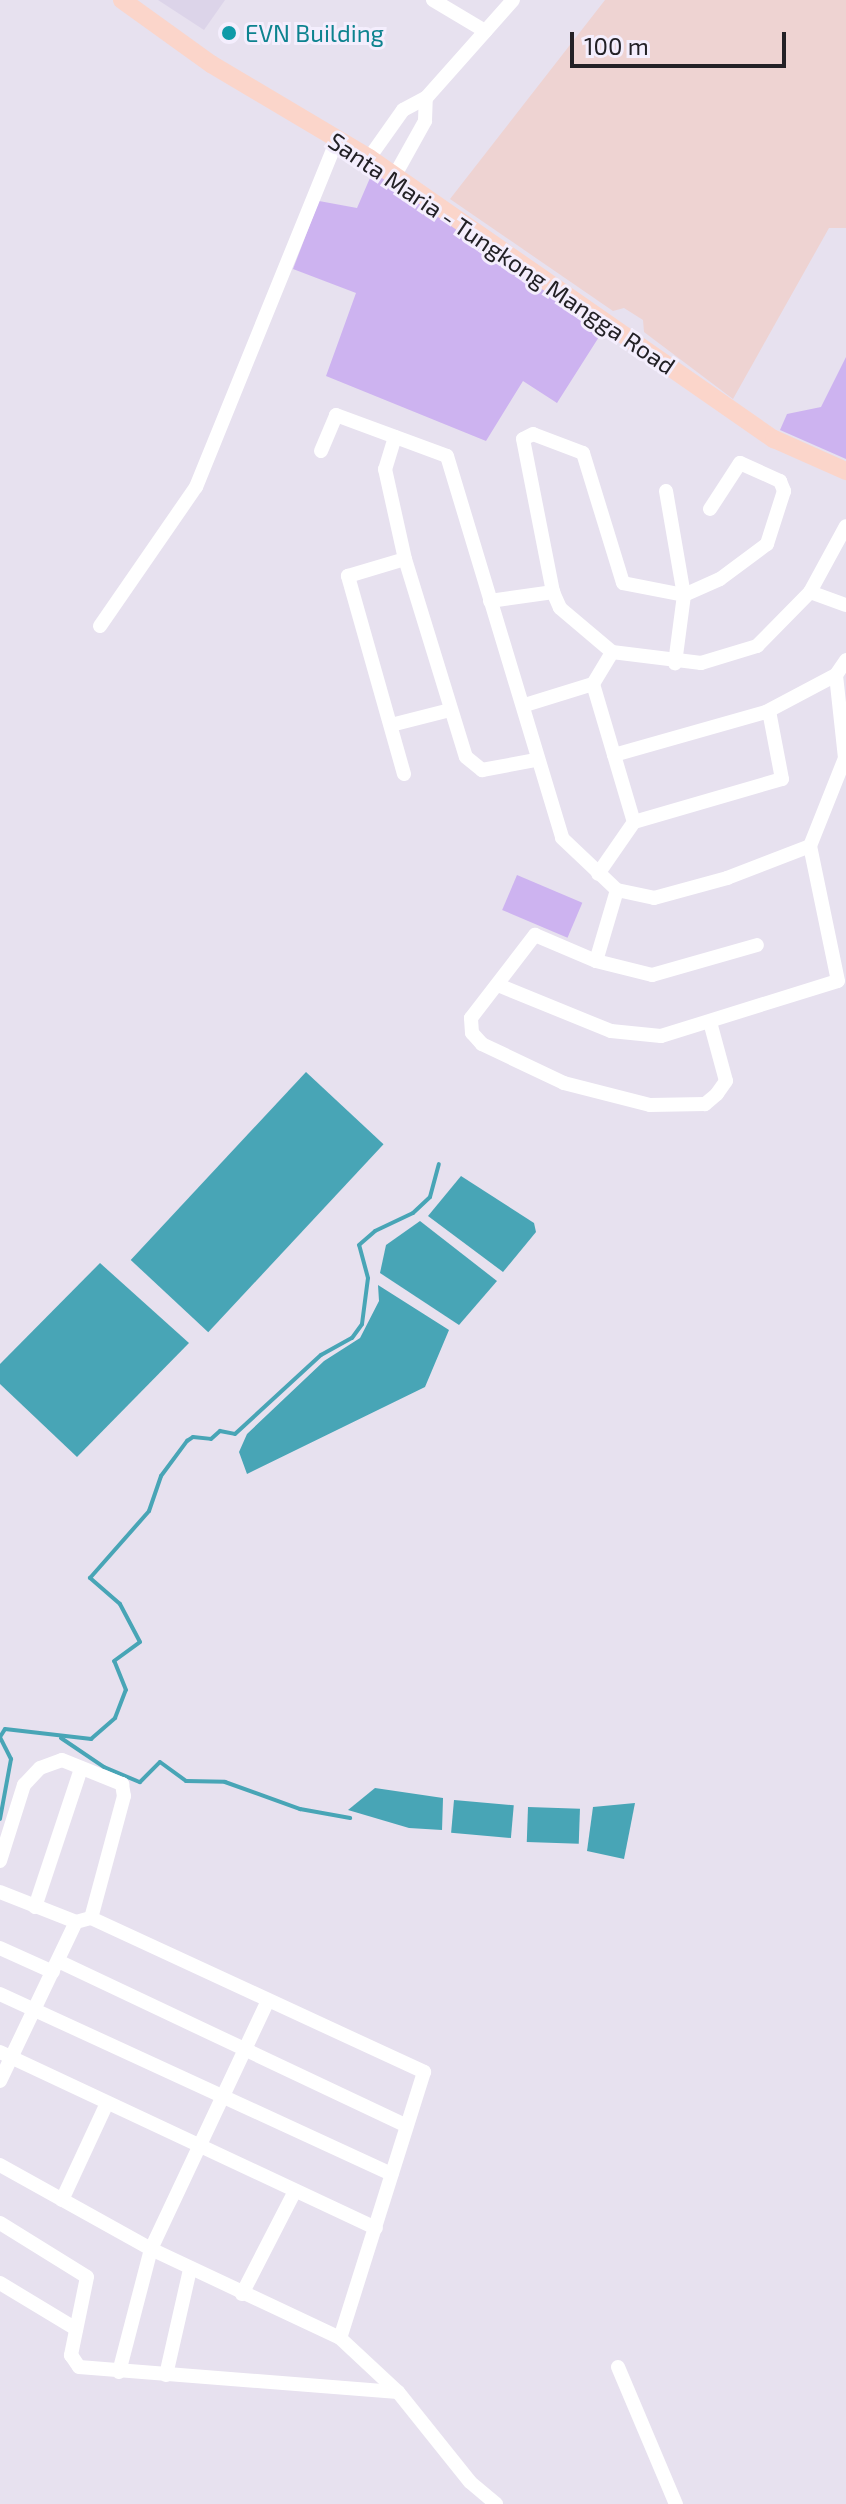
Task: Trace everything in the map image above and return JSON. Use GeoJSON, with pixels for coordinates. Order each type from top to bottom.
{"type":"FeatureCollection","features":[{"type":"Feature","properties":{"kind":"main road","name":"Santa Maria - Tungkong Mangga Road"},"geometry":{"type":"LineString","coordinates":[[122,0],[211,64],[395,175],[774,439],[846,471]]}},
{"type":"Feature","properties":{"kind":"street"},"geometry":{"type":"LineString","coordinates":[[433,0],[485,31]]}},
{"type":"Feature","properties":{"kind":"street"},"geometry":{"type":"LineString","coordinates":[[369,158],[403,110],[426,98],[513,0]]}},
{"type":"Feature","properties":{"kind":"street"},"geometry":{"type":"LineString","coordinates":[[395,175],[425,121],[426,98]]}},
{"type":"Feature","properties":{"kind":"street"},"geometry":{"type":"LineString","coordinates":[[100,626],[196,487],[337,140]]}},
{"type":"Feature","properties":{"kind":"street"},"geometry":{"type":"LineString","coordinates":[[321,451],[336,415],[447,456],[525,705],[536,760],[562,838],[617,890],[654,898],[727,878],[810,846]]}},
{"type":"Feature","properties":{"kind":"street"},"geometry":{"type":"LineString","coordinates":[[710,509],[740,463],[780,481],[784,491],[767,544],[720,579],[684,595],[623,583],[583,453],[533,434],[523,439],[523,461],[553,592],[560,608],[612,652],[675,663],[701,663],[757,646],[810,592],[846,526]]}},
{"type":"Feature","properties":{"kind":"street"},"geometry":{"type":"LineString","coordinates":[[395,437],[385,469],[405,559],[466,757],[482,770],[536,760]]}},
{"type":"Feature","properties":{"kind":"street"},"geometry":{"type":"LineString","coordinates":[[666,491],[684,595],[675,663]]}},
{"type":"Feature","properties":{"kind":"street"},"geometry":{"type":"LineString","coordinates":[[404,774],[348,576],[405,559]]}},
{"type":"Feature","properties":{"kind":"street"},"geometry":{"type":"LineString","coordinates":[[490,601],[553,592]]}},
{"type":"Feature","properties":{"kind":"street"},"geometry":{"type":"LineString","coordinates":[[810,592],[846,605]]}},
{"type":"Feature","properties":{"kind":"street"},"geometry":{"type":"LineString","coordinates":[[525,705],[593,684],[612,652]]}},
{"type":"Feature","properties":{"kind":"street"},"geometry":{"type":"LineString","coordinates":[[614,755],[769,711],[836,675],[846,660]]}},
{"type":"Feature","properties":{"kind":"street"},"geometry":{"type":"LineString","coordinates":[[498,985],[611,1031],[661,1036],[838,981],[810,846],[845,758],[836,675]]}},
{"type":"Feature","properties":{"kind":"street"},"geometry":{"type":"LineString","coordinates":[[593,684],[634,822]]}},
{"type":"Feature","properties":{"kind":"street"},"geometry":{"type":"LineString","coordinates":[[391,725],[450,710]]}},
{"type":"Feature","properties":{"kind":"street"},"geometry":{"type":"LineString","coordinates":[[598,874],[634,822],[782,779],[769,711]]}},
{"type":"Feature","properties":{"kind":"street"},"geometry":{"type":"LineString","coordinates":[[596,961],[617,890]]}},
{"type":"Feature","properties":{"kind":"street"},"geometry":{"type":"LineString","coordinates":[[710,1022],[726,1081],[705,1104],[650,1105],[564,1083],[482,1044],[472,1033],[471,1018],[535,935],[596,961],[652,975],[757,945]]}},
{"type":"Feature","properties":{"kind":"street"},"geometry":{"type":"LineString","coordinates":[[0,1861],[24,1785],[55,1761],[126,1788],[91,1918]]}},
{"type":"Feature","properties":{"kind":"street"},"geometry":{"type":"LineString","coordinates":[[35,1907],[81,1769]]}},
{"type":"Feature","properties":{"kind":"street"},"geometry":{"type":"LineString","coordinates":[[0,1892],[76,1922],[91,1918],[424,2072],[340,2338]]}},
{"type":"Feature","properties":{"kind":"street"},"geometry":{"type":"LineString","coordinates":[[0,2081],[5,2054],[56,1967],[76,1922]]}},
{"type":"Feature","properties":{"kind":"street"},"geometry":{"type":"LineString","coordinates":[[0,1948],[56,1967],[244,2048],[405,2125]]}},
{"type":"Feature","properties":{"kind":"street"},"geometry":{"type":"LineString","coordinates":[[0,1994],[35,2006],[392,2174]]}},
{"type":"Feature","properties":{"kind":"street"},"geometry":{"type":"LineString","coordinates":[[119,2372],[151,2249],[267,2002]]}},
{"type":"Feature","properties":{"kind":"street"},"geometry":{"type":"LineString","coordinates":[[5,2054],[376,2228]]}},
{"type":"Feature","properties":{"kind":"street"},"geometry":{"type":"LineString","coordinates":[[62,2200],[107,2103]]}},
{"type":"Feature","properties":{"kind":"street"},"geometry":{"type":"LineString","coordinates":[[0,2165],[190,2269],[340,2338],[398,2392],[433,2442],[496,2504]]}},
{"type":"Feature","properties":{"kind":"street"},"geometry":{"type":"LineString","coordinates":[[242,2294],[295,2191]]}},
{"type":"Feature","properties":{"kind":"street"},"geometry":{"type":"LineString","coordinates":[[0,2223],[87,2277],[76,2329],[74,2363],[119,2372],[398,2392]]}},
{"type":"Feature","properties":{"kind":"street"},"geometry":{"type":"LineString","coordinates":[[166,2375],[190,2269]]}},
{"type":"Feature","properties":{"kind":"street"},"geometry":{"type":"LineString","coordinates":[[0,2283],[76,2329]]}},
{"type":"Feature","properties":{"kind":"street"},"geometry":{"type":"LineString","coordinates":[[618,2367],[676,2504]]}},
{"type":"Feature","properties":{"kind":"shaded area"},"geometry":{"type":"Polygon","coordinates":[[[158,0],[225,0],[204,30],[158,0]]]}},
{"type":"Feature","properties":{"kind":"shaded area"},"geometry":{"type":"Polygon","coordinates":[[[605,0],[846,0],[846,228],[829,228],[733,399],[644,332],[643,320],[624,308],[613,311],[450,199],[605,0]]]}},
{"type":"Feature","properties":{"kind":"shaded area"},"geometry":{"type":"Polygon","coordinates":[[[373,171],[604,329],[557,403],[523,381],[486,441],[326,376],[356,293],[293,269],[319,201],[357,208],[373,171]]]}},
{"type":"Feature","properties":{"kind":"shaded area"},"geometry":{"type":"Polygon","coordinates":[[[846,357],[846,459],[780,430],[787,414],[821,407],[846,357]]]}},
{"type":"Feature","properties":{"kind":"shaded area"},"geometry":{"type":"Polygon","coordinates":[[[517,875],[582,903],[568,938],[502,910],[517,875]]]}},
{"type":"Feature","properties":{"kind":"water"},"geometry":{"type":"Polygon","coordinates":[[[306,1072],[384,1144],[208,1332],[131,1260],[306,1072]]]}},
{"type":"Feature","properties":{"kind":"water"},"geometry":{"type":"Polygon","coordinates":[[[461,1176],[534,1223],[536,1232],[503,1272],[428,1216],[461,1176]]]}},
{"type":"Feature","properties":{"kind":"water"},"geometry":{"type":"Polygon","coordinates":[[[420,1221],[497,1281],[459,1325],[380,1273],[386,1245],[420,1221]]]}},
{"type":"Feature","properties":{"kind":"water"},"geometry":{"type":"Polygon","coordinates":[[[100,1263],[189,1343],[77,1457],[0,1384],[0,1364],[100,1263]]]}},
{"type":"Feature","properties":{"kind":"water"},"geometry":{"type":"Polygon","coordinates":[[[378,1285],[449,1330],[425,1387],[247,1474],[239,1452],[247,1434],[324,1361],[360,1338],[379,1301],[378,1285]]]}},
{"type":"Feature","properties":{"kind":"water"},"geometry":{"type":"Polygon","coordinates":[[[375,1788],[443,1798],[442,1830],[409,1828],[348,1810],[375,1788]]]}},
{"type":"Feature","properties":{"kind":"water"},"geometry":{"type":"Polygon","coordinates":[[[454,1800],[514,1805],[511,1838],[451,1833],[454,1800]]]}},
{"type":"Feature","properties":{"kind":"water"},"geometry":{"type":"Polygon","coordinates":[[[635,1803],[624,1859],[587,1851],[593,1807],[635,1803]]]}},
{"type":"Feature","properties":{"kind":"water"},"geometry":{"type":"Polygon","coordinates":[[[528,1807],[580,1809],[579,1844],[527,1842],[528,1807]]]}},
{"type":"Feature","properties":{"kind":"waterway"},"geometry":{"type":"LineString","coordinates":[[0,1819],[11,1759],[0,1737],[5,1729],[91,1739],[115,1718],[126,1690],[114,1661],[140,1642],[120,1604],[90,1578],[149,1511],[161,1476],[187,1441],[193,1437],[211,1439],[220,1431],[235,1434],[321,1355],[352,1338],[362,1324],[368,1278],[359,1245],[375,1231],[413,1213],[430,1197],[439,1164]]}},
{"type":"Feature","properties":{"kind":"waterway"},"geometry":{"type":"LineString","coordinates":[[61,1738],[104,1767],[140,1782],[160,1762],[186,1781],[225,1782],[300,1809],[350,1818]]}},
{"type":"Feature","properties":{"kind":"place","name":"EVN Building"},"geometry":{"type":"Point","coordinates":[229,33]}}]}
